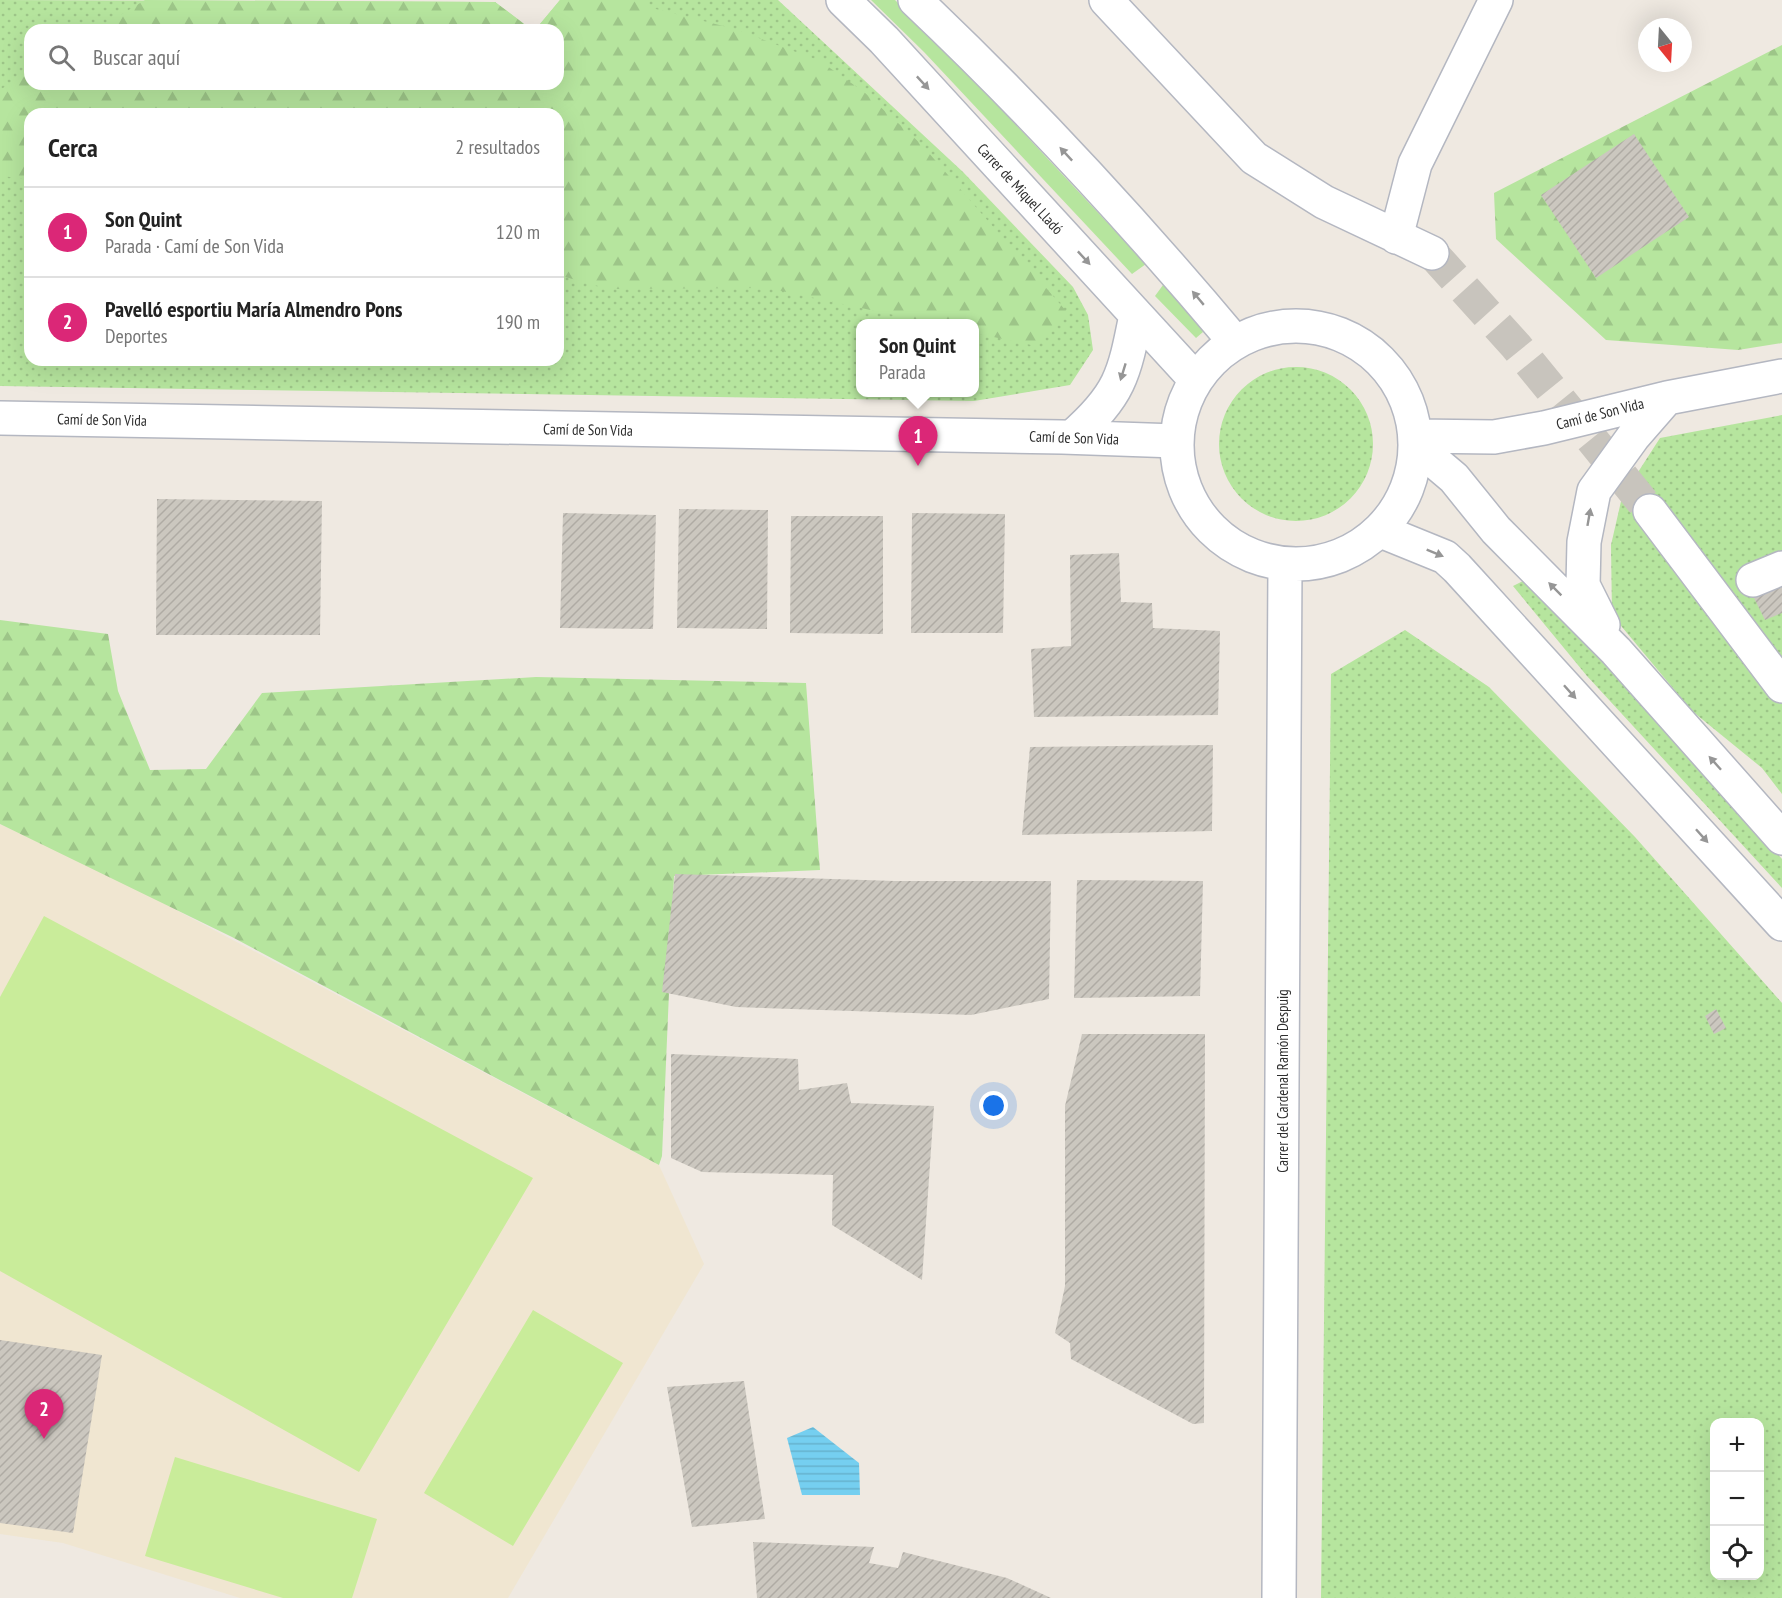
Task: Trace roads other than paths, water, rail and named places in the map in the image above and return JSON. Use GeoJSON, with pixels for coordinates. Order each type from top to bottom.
{"type":"FeatureCollection","features":[{"type":"Feature","properties":{"kind":"street","name":"Carrer de Miquel Lladó"},"geometry":{"type":"LineString","coordinates":[[843,0],[892,49],[1196,380]]}},
{"type":"Feature","properties":{"kind":"street"},"geometry":{"type":"LineString","coordinates":[[915,0],[967,49],[1170,264],[1235,342]]}},
{"type":"Feature","properties":{"kind":"street"},"geometry":{"type":"LineString","coordinates":[[1106,0],[1254,158],[1324,202],[1432,253]]}},
{"type":"Feature","properties":{"kind":"street"},"geometry":{"type":"LineString","coordinates":[[1396,237],[1415,164],[1496,0]]}},
{"type":"Feature","properties":{"kind":"street"},"geometry":{"type":"LineString","coordinates":[[1072,437],[1098,414],[1122,379],[1136,315]]}},
{"type":"Feature","properties":{"kind":"street"},"geometry":{"type":"LineString","coordinates":[[1281,326],[1329,330],[1372,352],[1403,389],[1415,440],[1409,487],[1381,531],[1337,558],[1285,565],[1228,545],[1188,500],[1176,441],[1181,409],[1196,380],[1214,359],[1235,342],[1281,326]]}},
{"type":"Feature","properties":{"kind":"street","name":"Camí de Son Vida"},"geometry":{"type":"LineString","coordinates":[[1415,440],[1494,437],[1544,428],[1667,398],[1782,376]]}},
{"type":"Feature","properties":{"kind":"street"},"geometry":{"type":"LineString","coordinates":[[1616,651],[1583,585],[1584,542],[1594,491],[1633,437],[1667,398]]}},
{"type":"Feature","properties":{"kind":"street","name":"Camí de Son Vida"},"geometry":{"type":"LineString","coordinates":[[0,418],[1072,437],[1176,441]]}},
{"type":"Feature","properties":{"kind":"street"},"geometry":{"type":"LineString","coordinates":[[1415,440],[1454,478],[1496,530],[1616,651],[1782,838]]}},
{"type":"Feature","properties":{"kind":"street"},"geometry":{"type":"LineString","coordinates":[[1650,511],[1782,686]]}},
{"type":"Feature","properties":{"kind":"street"},"geometry":{"type":"LineString","coordinates":[[1381,531],[1445,557],[1457,568],[1782,924]]}},
{"type":"Feature","properties":{"kind":"street","name":"Carrer del Cardenal Ramón Despuig"},"geometry":{"type":"LineString","coordinates":[[1278,1598],[1285,565]]}},
{"type":"Feature","properties":{"kind":"water"},"geometry":{"type":"Polygon","coordinates":[[[813,1427],[859,1463],[860,1495],[802,1495],[787,1438],[813,1427]]]}},
{"type":"Feature","properties":{"kind":"tunnel"},"geometry":{"type":"LineString","coordinates":[[1432,253],[1516,346],[1650,511]]}},
{"type":"Feature","properties":{"kind":"place","name":"Son Quint"},"geometry":{"type":"Point","coordinates":[918,466]}},
{"type":"Feature","properties":{"kind":"place","name":"Pavelló esportiu María Almendro Pons"},"geometry":{"type":"Point","coordinates":[44,1439]}}]}
